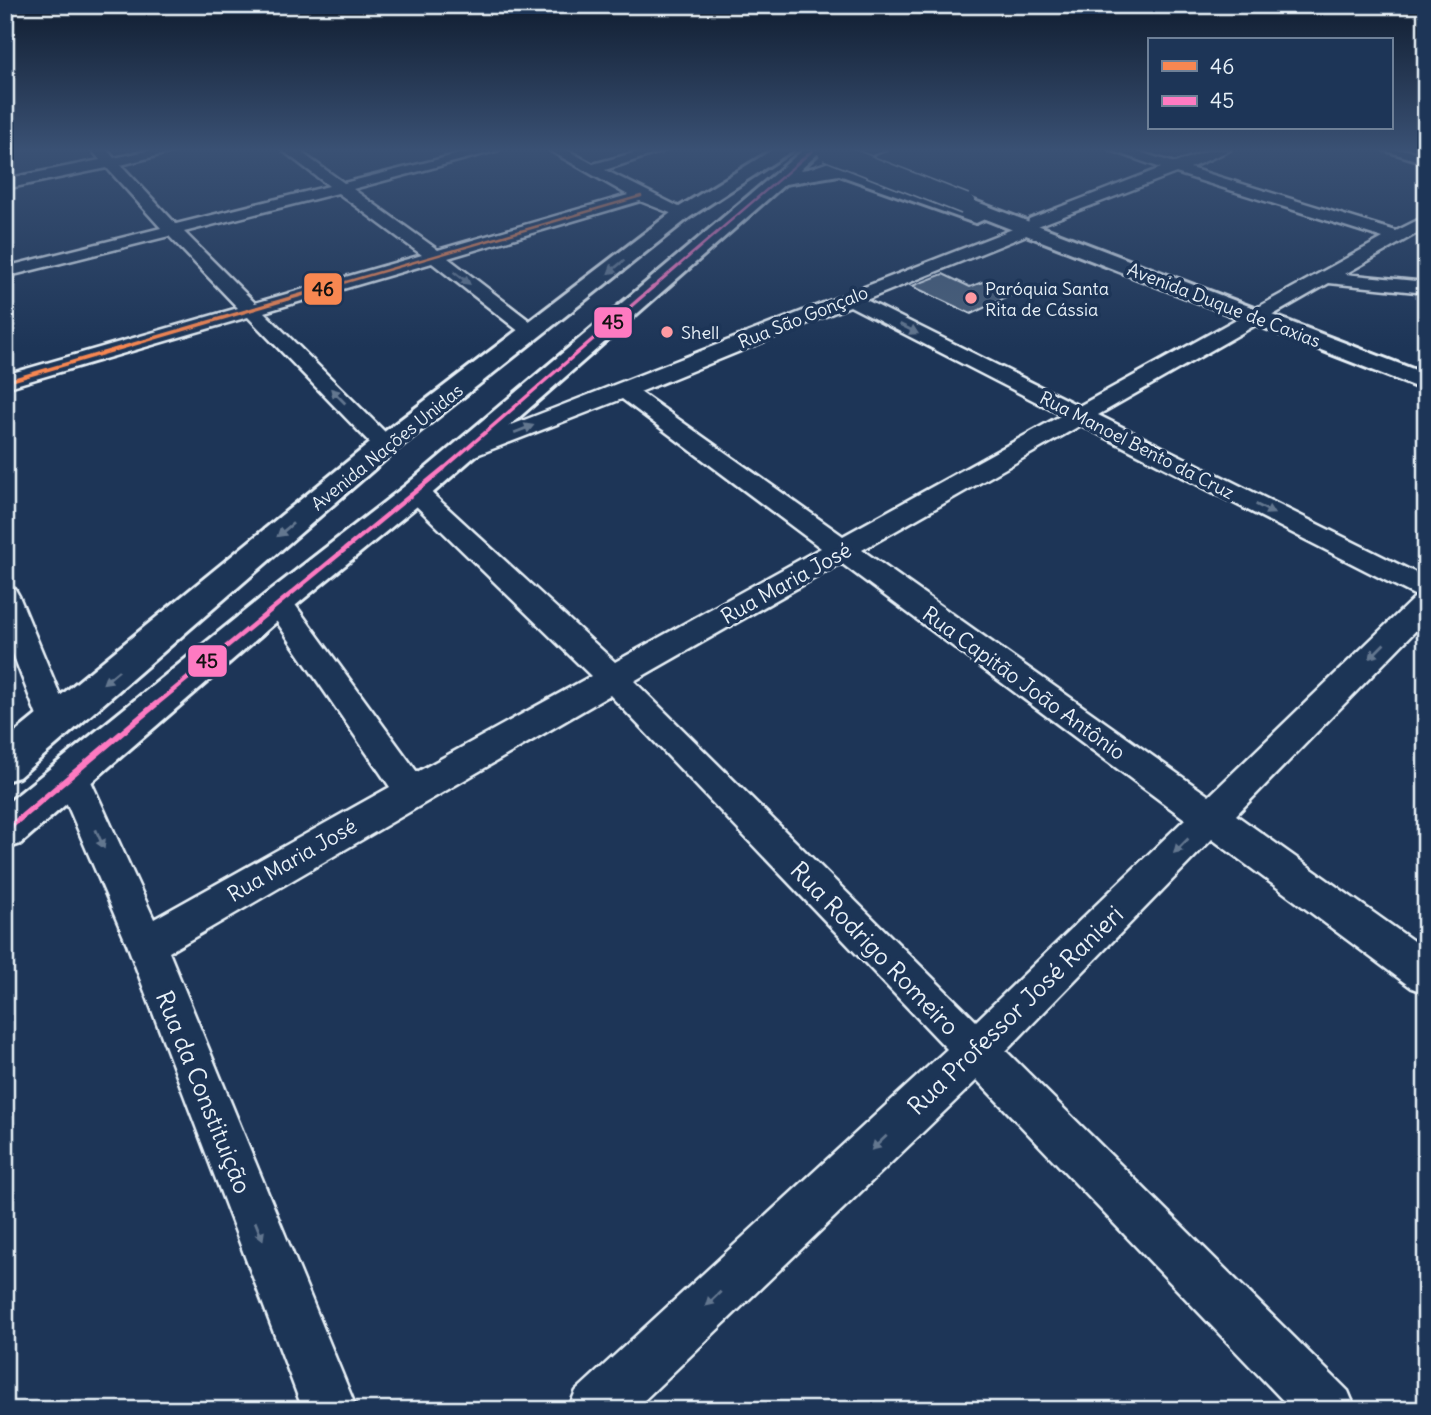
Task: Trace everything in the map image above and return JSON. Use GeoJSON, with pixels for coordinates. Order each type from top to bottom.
{"type":"FeatureCollection","features":[{"type":"Feature","properties":{"kind":"main road","name":"Avenida Nações Unidas"},"geometry":{"type":"LineString","coordinates":[[5,765],[385,445],[577,299],[679,216]]}},
{"type":"Feature","properties":{"kind":"main road"},"geometry":{"type":"LineString","coordinates":[[5,831],[278,602],[416,492],[613,325],[735,216]]}},
{"type":"Feature","properties":{"kind":"main road"},"geometry":{"type":"LineString","coordinates":[[976,216],[1028,226]]}},
{"type":"Feature","properties":{"kind":"main road","name":"Avenida Duque de Caxias"},"geometry":{"type":"LineString","coordinates":[[1005,216],[1261,314],[1426,371]]}},
{"type":"Feature","properties":{"kind":"main road"},"geometry":{"type":"LineString","coordinates":[[577,299],[564,321],[569,328],[580,331],[613,325]]}},
{"type":"Feature","properties":{"kind":"main road","name":"Avenida Duque de Caxias"},"geometry":{"type":"LineString","coordinates":[[1261,314],[1426,383]]}},
{"type":"Feature","properties":{"kind":"main road"},"geometry":{"type":"LineString","coordinates":[[491,364],[522,360],[533,365],[544,383]]}},
{"type":"Feature","properties":{"kind":"street"},"geometry":{"type":"LineString","coordinates":[[159,216],[385,445]]}},
{"type":"Feature","properties":{"kind":"street"},"geometry":{"type":"LineString","coordinates":[[5,272],[231,216]]}},
{"type":"Feature","properties":{"kind":"street"},"geometry":{"type":"LineString","coordinates":[[381,216],[532,332]]}},
{"type":"Feature","properties":{"kind":"street"},"geometry":{"type":"LineString","coordinates":[[5,382],[572,216]]}},
{"type":"Feature","properties":{"kind":"street","name":"Rua São Gonçalo"},"geometry":{"type":"LineString","coordinates":[[461,453],[624,391],[1053,216]]}},
{"type":"Feature","properties":{"kind":"street"},"geometry":{"type":"LineString","coordinates":[[1330,216],[1397,237]]}},
{"type":"Feature","properties":{"kind":"street","name":"Rua Maria José"},"geometry":{"type":"LineString","coordinates":[[146,944],[412,791],[614,680],[1426,220]]}},
{"type":"Feature","properties":{"kind":"street"},"geometry":{"type":"LineString","coordinates":[[1324,277],[1426,288]]}},
{"type":"Feature","properties":{"kind":"street","name":"Rua Manoel Bento da Cruz"},"geometry":{"type":"LineString","coordinates":[[848,298],[1426,590]]}},
{"type":"Feature","properties":{"kind":"street","name":"Rua Capitão João Antônio"},"geometry":{"type":"LineString","coordinates":[[624,391],[1426,974]]}},
{"type":"Feature","properties":{"kind":"street","name":"Rua Rodrigo Romeiro"},"geometry":{"type":"LineString","coordinates":[[416,492],[614,680],[975,1052],[1329,1410]]}},
{"type":"Feature","properties":{"kind":"street"},"geometry":{"type":"LineString","coordinates":[[5,596],[56,724]]}},
{"type":"Feature","properties":{"kind":"street"},"geometry":{"type":"LineString","coordinates":[[278,602],[412,791]]}},
{"type":"Feature","properties":{"kind":"street","name":"Rua Professor José Ranieri"},"geometry":{"type":"LineString","coordinates":[[596,1410],[975,1052],[1426,603]]}},
{"type":"Feature","properties":{"kind":"street","name":"Rua da Constituição"},"geometry":{"type":"LineString","coordinates":[[72,776],[146,944],[330,1410]]}},
{"type":"Feature","properties":{"kind":"building","name":"Paróquia Santa Rita de Cássia"},"geometry":{"type":"Polygon","coordinates":[[[943,274],[970,287],[982,282],[1012,295],[971,314],[912,286],[943,274]]]}},
{"type":"Feature","properties":{"kind":"transit line","name":"46"},"geometry":{"type":"LineString","coordinates":[[5,382],[572,216]]}},
{"type":"Feature","properties":{"kind":"transit line","name":"45"},"geometry":{"type":"LineString","coordinates":[[5,831],[278,602],[416,492],[736,216]]}},
{"type":"Feature","properties":{"kind":"place","name":"Paróquia Santa Rita de Cássia"},"geometry":{"type":"Point","coordinates":[971,298]}},
{"type":"Feature","properties":{"kind":"place","name":"Shell"},"geometry":{"type":"Point","coordinates":[667,332]}}]}
